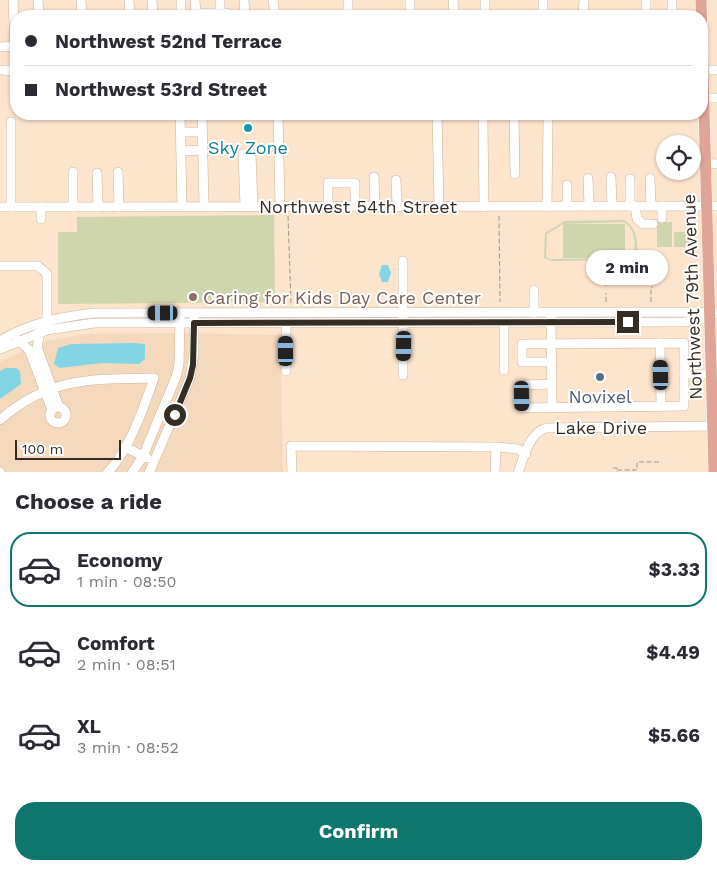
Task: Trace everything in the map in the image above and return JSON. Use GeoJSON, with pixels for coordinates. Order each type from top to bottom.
{"type":"FeatureCollection","features":[{"type":"Feature","properties":{"kind":"main road","name":"Northwest 79th Avenue"},"geometry":{"type":"LineString","coordinates":[[706,120],[711,163],[712,206],[714,344],[711,374],[714,472]]}},
{"type":"Feature","properties":{"kind":"street"},"geometry":{"type":"LineString","coordinates":[[672,0],[672,10]]}},
{"type":"Feature","properties":{"kind":"street"},"geometry":{"type":"LineString","coordinates":[[180,120],[182,206]]}},
{"type":"Feature","properties":{"kind":"street"},"geometry":{"type":"LineString","coordinates":[[202,120],[204,206]]}},
{"type":"Feature","properties":{"kind":"street"},"geometry":{"type":"LineString","coordinates":[[278,120],[280,206]]}},
{"type":"Feature","properties":{"kind":"street"},"geometry":{"type":"LineString","coordinates":[[437,120],[439,206]]}},
{"type":"Feature","properties":{"kind":"street"},"geometry":{"type":"LineString","coordinates":[[483,120],[484,207]]}},
{"type":"Feature","properties":{"kind":"street"},"geometry":{"type":"LineString","coordinates":[[514,120],[515,174]]}},
{"type":"Feature","properties":{"kind":"street"},"geometry":{"type":"LineString","coordinates":[[547,207],[548,120]]}},
{"type":"Feature","properties":{"kind":"street"},"geometry":{"type":"LineString","coordinates":[[11,122],[12,207]]}},
{"type":"Feature","properties":{"kind":"street"},"geometry":{"type":"LineString","coordinates":[[181,132],[202,132]]}},
{"type":"Feature","properties":{"kind":"street"},"geometry":{"type":"LineString","coordinates":[[181,151],[203,150]]}},
{"type":"Feature","properties":{"kind":"street"},"geometry":{"type":"LineString","coordinates":[[251,153],[249,206],[243,154],[251,153]]}},
{"type":"Feature","properties":{"kind":"street"},"geometry":{"type":"LineString","coordinates":[[73,172],[73,207]]}},
{"type":"Feature","properties":{"kind":"street"},"geometry":{"type":"LineString","coordinates":[[118,172],[119,207]]}},
{"type":"Feature","properties":{"kind":"street"},"geometry":{"type":"LineString","coordinates":[[98,173],[98,207]]}},
{"type":"Feature","properties":{"kind":"street"},"geometry":{"type":"LineString","coordinates":[[611,177],[612,206]]}},
{"type":"Feature","properties":{"kind":"street"},"geometry":{"type":"LineString","coordinates":[[374,178],[375,206]]}},
{"type":"Feature","properties":{"kind":"street"},"geometry":{"type":"LineString","coordinates":[[588,178],[589,206]]}},
{"type":"Feature","properties":{"kind":"street"},"geometry":{"type":"LineString","coordinates":[[650,178],[651,206]]}},
{"type":"Feature","properties":{"kind":"street"},"geometry":{"type":"LineString","coordinates":[[630,179],[636,219],[643,224],[653,224]]}},
{"type":"Feature","properties":{"kind":"street"},"geometry":{"type":"LineString","coordinates":[[396,180],[397,206]]}},
{"type":"Feature","properties":{"kind":"street"},"geometry":{"type":"LineString","coordinates":[[328,206],[328,183],[355,183],[355,206]]}},
{"type":"Feature","properties":{"kind":"street"},"geometry":{"type":"LineString","coordinates":[[567,185],[567,206]]}},
{"type":"Feature","properties":{"kind":"street"},"geometry":{"type":"LineString","coordinates":[[662,206],[662,218]]}},
{"type":"Feature","properties":{"kind":"street","name":"Northwest 54th Street"},"geometry":{"type":"LineString","coordinates":[[0,207],[712,206]]}},
{"type":"Feature","properties":{"kind":"street"},"geometry":{"type":"LineString","coordinates":[[41,207],[41,219]]}},
{"type":"Feature","properties":{"kind":"street"},"geometry":{"type":"LineString","coordinates":[[403,261],[403,375]]}},
{"type":"Feature","properties":{"kind":"street"},"geometry":{"type":"LineString","coordinates":[[0,266],[38,266],[43,268],[47,274],[47,320],[40,332],[37,346],[55,409]]}},
{"type":"Feature","properties":{"kind":"street"},"geometry":{"type":"LineString","coordinates":[[534,290],[534,313]]}},
{"type":"Feature","properties":{"kind":"street"},"geometry":{"type":"LineString","coordinates":[[0,341],[47,320],[94,313],[698,312],[714,315]]}},
{"type":"Feature","properties":{"kind":"street"},"geometry":{"type":"LineString","coordinates":[[132,472],[143,456],[179,365],[180,313]]}},
{"type":"Feature","properties":{"kind":"street"},"geometry":{"type":"LineString","coordinates":[[149,472],[180,401],[193,365],[194,313]]}},
{"type":"Feature","properties":{"kind":"street"},"geometry":{"type":"LineString","coordinates":[[551,313],[552,407]]}},
{"type":"Feature","properties":{"kind":"street"},"geometry":{"type":"LineString","coordinates":[[0,348],[40,332],[94,323],[504,324],[683,322],[698,321],[714,315]]}},
{"type":"Feature","properties":{"kind":"street"},"geometry":{"type":"LineString","coordinates":[[286,323],[286,371]]}},
{"type":"Feature","properties":{"kind":"street"},"geometry":{"type":"LineString","coordinates":[[504,324],[504,370]]}},
{"type":"Feature","properties":{"kind":"street"},"geometry":{"type":"LineString","coordinates":[[18,340],[29,350],[48,389]]}},
{"type":"Feature","properties":{"kind":"street"},"geometry":{"type":"LineString","coordinates":[[660,343],[661,407]]}},
{"type":"Feature","properties":{"kind":"street"},"geometry":{"type":"LineString","coordinates":[[552,362],[522,362],[522,344],[684,343],[684,406],[522,408],[522,385],[552,384]]}},
{"type":"Feature","properties":{"kind":"street"},"geometry":{"type":"LineString","coordinates":[[684,374],[711,374]]}},
{"type":"Feature","properties":{"kind":"street"},"geometry":{"type":"LineString","coordinates":[[0,420],[17,406],[48,389],[87,379],[154,378],[125,447],[115,465],[108,472]]}},
{"type":"Feature","properties":{"kind":"street"},"geometry":{"type":"LineString","coordinates":[[168,396],[180,401]]}},
{"type":"Feature","properties":{"kind":"street","name":"Lake Drive"},"geometry":{"type":"LineString","coordinates":[[518,472],[533,436],[538,430],[546,428],[714,423]]}},
{"type":"Feature","properties":{"kind":"street"},"geometry":{"type":"LineString","coordinates":[[292,472],[291,446],[496,447],[518,449],[526,454]]}},
{"type":"Feature","properties":{"kind":"street"},"geometry":{"type":"LineString","coordinates":[[125,447],[155,461]]}},
{"type":"Feature","properties":{"kind":"street"},"geometry":{"type":"LineString","coordinates":[[496,447],[496,472]]}},
{"type":"Feature","properties":{"kind":"path"},"geometry":{"type":"LineString","coordinates":[[288,216],[291,304]]}},
{"type":"Feature","properties":{"kind":"path"},"geometry":{"type":"LineString","coordinates":[[498,216],[500,302]]}},
{"type":"Feature","properties":{"kind":"path"},"geometry":{"type":"LineString","coordinates":[[606,273],[606,286]]}},
{"type":"Feature","properties":{"kind":"path"},"geometry":{"type":"LineString","coordinates":[[651,302],[651,287],[653,287]]}},
{"type":"Feature","properties":{"kind":"path"},"geometry":{"type":"LineString","coordinates":[[606,293],[606,302]]}},
{"type":"Feature","properties":{"kind":"path"},"geometry":{"type":"LineString","coordinates":[[613,472],[613,468],[617,468],[617,471],[637,470],[637,462],[662,462]]}},
{"type":"Feature","properties":{"kind":"shaded area"},"geometry":{"type":"Polygon","coordinates":[[[85,334],[280,335],[283,472],[0,472],[0,362],[42,342],[85,334]]]}},
{"type":"Feature","properties":{"kind":"green space"},"geometry":{"type":"Polygon","coordinates":[[[274,215],[275,302],[58,304],[58,232],[77,232],[77,217],[274,215]]]}},
{"type":"Feature","properties":{"kind":"green space"},"geometry":{"type":"Polygon","coordinates":[[[623,220],[632,227],[636,238],[637,250],[633,260],[552,261],[544,258],[545,233],[565,221],[623,220]],[[623,222],[563,224],[547,234],[546,257],[550,259],[632,258],[635,249],[633,233],[631,228],[623,222]]]}},
{"type":"Feature","properties":{"kind":"green space"},"geometry":{"type":"Polygon","coordinates":[[[657,222],[672,222],[672,247],[657,247],[657,222]]]}},
{"type":"Feature","properties":{"kind":"green space"},"geometry":{"type":"Polygon","coordinates":[[[563,224],[625,224],[625,258],[563,258],[563,224]]]}},
{"type":"Feature","properties":{"kind":"green space"},"geometry":{"type":"Polygon","coordinates":[[[674,232],[690,232],[690,247],[674,247],[674,232]]]}},
{"type":"Feature","properties":{"kind":"water"},"geometry":{"type":"Polygon","coordinates":[[[382,265],[388,265],[391,273],[388,282],[382,282],[379,274],[382,265]]]}},
{"type":"Feature","properties":{"kind":"water"},"geometry":{"type":"Polygon","coordinates":[[[71,344],[145,344],[145,359],[139,364],[102,363],[60,368],[54,364],[58,348],[71,344]]]}},
{"type":"Feature","properties":{"kind":"water"},"geometry":{"type":"Polygon","coordinates":[[[6,368],[16,368],[20,371],[21,384],[0,399],[0,371],[6,368]]]}},
{"type":"Feature","properties":{"kind":"place","name":"Sky Zone"},"geometry":{"type":"Point","coordinates":[248,128]}},
{"type":"Feature","properties":{"kind":"place","name":"Caring for Kids Day Care Center"},"geometry":{"type":"Point","coordinates":[193,297]}},
{"type":"Feature","properties":{"kind":"place","name":"Novixel"},"geometry":{"type":"Point","coordinates":[600,377]}},
{"type":"Feature","properties":{"kind":"route"},"geometry":{"type":"LineString","coordinates":[[175,415],[190,378],[193,365],[194,323],[504,324],[628,322]]}}]}
